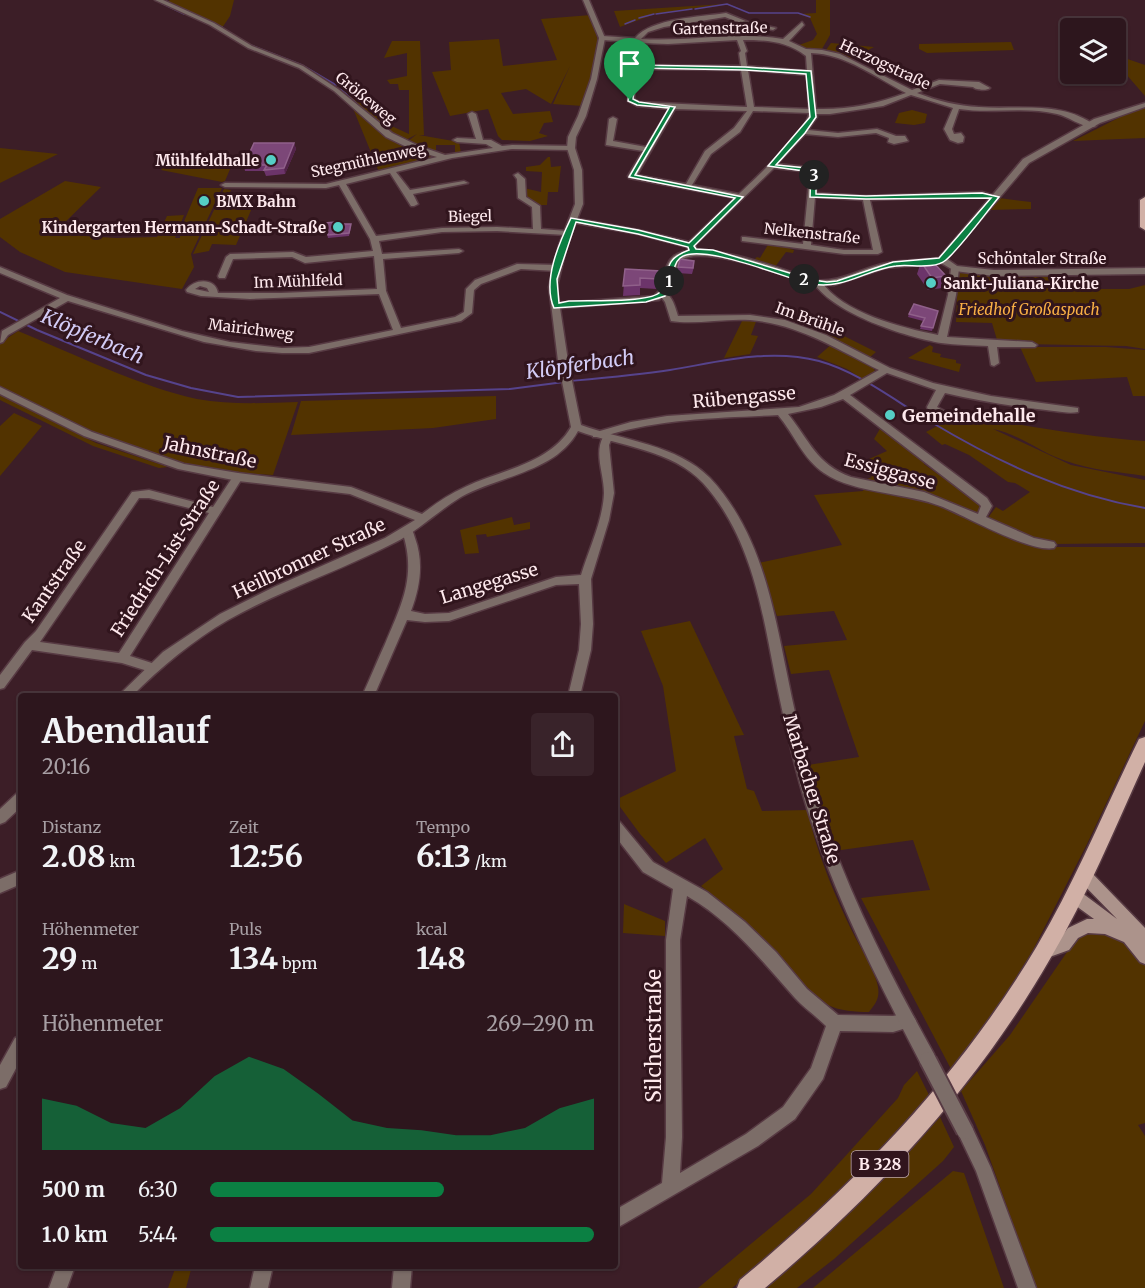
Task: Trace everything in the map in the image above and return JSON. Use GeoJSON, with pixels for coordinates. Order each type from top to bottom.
{"type":"FeatureCollection","features":[{"type":"Feature","properties":{"kind":"main road"},"geometry":{"type":"LineString","coordinates":[[1145,200],[1145,228]]}},
{"type":"Feature","properties":{"kind":"main road","name":"B 328"},"geometry":{"type":"LineString","coordinates":[[748,1288],[816,1230],[909,1134],[979,1050],[1044,952],[1084,875],[1145,744]]}},
{"type":"Feature","properties":{"kind":"main road"},"geometry":{"type":"LineString","coordinates":[[1084,875],[1145,938]]}},
{"type":"Feature","properties":{"kind":"main road"},"geometry":{"type":"LineString","coordinates":[[1073,895],[1129,937],[1145,957]]}},
{"type":"Feature","properties":{"kind":"main road"},"geometry":{"type":"LineString","coordinates":[[1044,952],[1064,945],[1073,933],[1086,926],[1106,927],[1129,937]]}},
{"type":"Feature","properties":{"kind":"street","name":"Größeweg"},"geometry":{"type":"LineString","coordinates":[[158,0],[212,24],[250,47],[301,67],[336,90],[389,135],[416,148],[444,157],[501,149],[571,148]]}},
{"type":"Feature","properties":{"kind":"street"},"geometry":{"type":"LineString","coordinates":[[576,427],[566,381],[553,287],[567,233],[579,204],[580,181],[571,148],[572,136],[582,116],[594,79],[602,38],[586,0]]}},
{"type":"Feature","properties":{"kind":"street"},"geometry":{"type":"LineString","coordinates":[[759,39],[776,26],[747,24],[724,15],[657,26],[642,33],[638,41],[630,100],[637,104],[673,107],[814,112],[863,109],[944,81],[977,85]]}},
{"type":"Feature","properties":{"kind":"street"},"geometry":{"type":"LineString","coordinates":[[785,41],[802,24]]}},
{"type":"Feature","properties":{"kind":"street","name":"Gartenstraße"},"geometry":{"type":"LineString","coordinates":[[602,38],[668,42],[759,39],[785,41],[796,44],[806,51]]}},
{"type":"Feature","properties":{"kind":"street"},"geometry":{"type":"LineString","coordinates":[[687,188],[708,153],[737,130],[747,118],[750,109],[741,53],[744,51],[740,39]]}},
{"type":"Feature","properties":{"kind":"street"},"geometry":{"type":"LineString","coordinates":[[556,306],[569,303],[646,300],[663,294],[669,284],[671,266],[678,256],[692,248],[803,132],[814,112],[806,51]]}},
{"type":"Feature","properties":{"kind":"street","name":"Herzogstraße"},"geometry":{"type":"LineString","coordinates":[[806,51],[826,51],[910,93],[957,106],[998,110],[1053,111],[1069,115],[1092,126]]}},
{"type":"Feature","properties":{"kind":"street"},"geometry":{"type":"LineString","coordinates":[[635,67],[745,68],[809,73]]}},
{"type":"Feature","properties":{"kind":"street"},"geometry":{"type":"LineString","coordinates":[[573,220],[638,232],[818,283],[838,283],[893,264],[930,263],[942,260],[1026,162],[1092,126],[1145,105]]}},
{"type":"Feature","properties":{"kind":"street"},"geometry":{"type":"LineString","coordinates":[[953,138],[948,129],[957,106]]}},
{"type":"Feature","properties":{"kind":"street"},"geometry":{"type":"LineString","coordinates":[[673,107],[632,176],[740,197]]}},
{"type":"Feature","properties":{"kind":"street"},"geometry":{"type":"LineString","coordinates":[[998,110],[1006,121]]}},
{"type":"Feature","properties":{"kind":"street"},"geometry":{"type":"LineString","coordinates":[[472,114],[480,140]]}},
{"type":"Feature","properties":{"kind":"street"},"geometry":{"type":"LineString","coordinates":[[613,119],[609,143],[647,149]]}},
{"type":"Feature","properties":{"kind":"street"},"geometry":{"type":"LineString","coordinates":[[803,132],[838,135],[878,131],[895,138]]}},
{"type":"Feature","properties":{"kind":"street"},"geometry":{"type":"LineString","coordinates":[[458,140],[480,140],[492,143],[501,149]]}},
{"type":"Feature","properties":{"kind":"street","name":"Stegmühlenweg"},"geometry":{"type":"LineString","coordinates":[[225,185],[314,186],[392,171],[444,157]]}},
{"type":"Feature","properties":{"kind":"street"},"geometry":{"type":"LineString","coordinates":[[771,166],[814,170],[807,247]]}},
{"type":"Feature","properties":{"kind":"street"},"geometry":{"type":"LineString","coordinates":[[392,171],[414,204]]}},
{"type":"Feature","properties":{"kind":"street"},"geometry":{"type":"LineString","coordinates":[[518,175],[521,179],[522,198],[536,206],[538,225],[536,231]]}},
{"type":"Feature","properties":{"kind":"street"},"geometry":{"type":"LineString","coordinates":[[341,182],[374,239],[382,291],[398,331]]}},
{"type":"Feature","properties":{"kind":"street"},"geometry":{"type":"LineString","coordinates":[[408,193],[464,183]]}},
{"type":"Feature","properties":{"kind":"street"},"geometry":{"type":"LineString","coordinates":[[813,195],[866,198],[982,194],[996,197]]}},
{"type":"Feature","properties":{"kind":"street","name":"Nelkenstraße"},"geometry":{"type":"LineString","coordinates":[[745,239],[844,252],[878,252],[866,198]]}},
{"type":"Feature","properties":{"kind":"street","name":"Biegel"},"geometry":{"type":"LineString","coordinates":[[374,239],[442,230],[567,233]]}},
{"type":"Feature","properties":{"kind":"street"},"geometry":{"type":"LineString","coordinates":[[222,276],[230,257],[293,254],[305,260],[459,252]]}},
{"type":"Feature","properties":{"kind":"street","name":"Schöntaler Straße"},"geometry":{"type":"LineString","coordinates":[[942,260],[955,268],[1021,274],[1145,271]]}},
{"type":"Feature","properties":{"kind":"street","name":"Mairichweg"},"geometry":{"type":"LineString","coordinates":[[0,270],[18,280],[67,298],[180,334],[243,346],[293,351],[309,350],[458,319],[468,313],[470,289],[478,282],[513,267],[557,268]]}},
{"type":"Feature","properties":{"kind":"street"},"geometry":{"type":"LineString","coordinates":[[942,340],[952,295],[955,268]]}},
{"type":"Feature","properties":{"kind":"street"},"geometry":{"type":"LineString","coordinates":[[1124,271],[1145,277]]}},
{"type":"Feature","properties":{"kind":"street"},"geometry":{"type":"LineString","coordinates":[[818,283],[825,293],[869,319],[897,330],[942,340],[992,345],[1032,345]]}},
{"type":"Feature","properties":{"kind":"street","name":"Im Mühlfeld"},"geometry":{"type":"LineString","coordinates":[[214,294],[285,296],[382,291]]}},
{"type":"Feature","properties":{"kind":"street","name":"Im Brühle"},"geometry":{"type":"LineString","coordinates":[[663,294],[669,302],[674,319],[742,316],[771,319],[820,336],[885,370]]}},
{"type":"Feature","properties":{"kind":"street"},"geometry":{"type":"LineString","coordinates":[[2,335],[67,298]]}},
{"type":"Feature","properties":{"kind":"street"},"geometry":{"type":"LineString","coordinates":[[992,345],[994,363]]}},
{"type":"Feature","properties":{"kind":"street"},"geometry":{"type":"LineString","coordinates":[[885,370],[942,389],[996,401],[1075,410]]}},
{"type":"Feature","properties":{"kind":"street","name":"Rübengasse"},"geometry":{"type":"LineString","coordinates":[[602,437],[621,428],[661,421],[729,413],[806,409],[845,396],[885,370]]}},
{"type":"Feature","properties":{"kind":"street"},"geometry":{"type":"LineString","coordinates":[[942,389],[932,407],[933,410],[955,420]]}},
{"type":"Feature","properties":{"kind":"street","name":"Jahnstraße"},"geometry":{"type":"LineString","coordinates":[[0,390],[44,414],[130,451],[182,467],[238,477],[351,490],[421,518]]}},
{"type":"Feature","properties":{"kind":"street"},"geometry":{"type":"LineString","coordinates":[[845,396],[983,501],[987,506],[980,519]]}},
{"type":"Feature","properties":{"kind":"street","name":"Essiggasse"},"geometry":{"type":"LineString","coordinates":[[781,412],[794,425],[809,452],[828,471],[850,480],[922,495],[1032,542],[1050,545]]}},
{"type":"Feature","properties":{"kind":"street","name":"Marbacher Straße"},"geometry":{"type":"LineString","coordinates":[[576,427],[662,455],[695,471],[718,494],[730,511],[749,552],[766,605],[789,716],[818,821],[869,946],[983,1168],[1026,1288]]}},
{"type":"Feature","properties":{"kind":"street","name":"Heilbronner Straße"},"geometry":{"type":"LineString","coordinates":[[127,693],[174,650],[249,604],[390,541],[421,518],[468,489],[544,458],[567,441],[576,427]]}},
{"type":"Feature","properties":{"kind":"street"},"geometry":{"type":"LineString","coordinates":[[575,693],[585,650],[585,579],[609,493],[602,437]]}},
{"type":"Feature","properties":{"kind":"street","name":"Friedrich-List-Straße"},"geometry":{"type":"LineString","coordinates":[[122,658],[238,477]]}},
{"type":"Feature","properties":{"kind":"street","name":"Kantstraße"},"geometry":{"type":"LineString","coordinates":[[0,684],[40,634],[134,497],[145,493],[215,511]]}},
{"type":"Feature","properties":{"kind":"street"},"geometry":{"type":"LineString","coordinates":[[369,693],[404,615],[413,588],[415,572],[413,544],[406,531]]}},
{"type":"Feature","properties":{"kind":"street","name":"Langegasse"},"geometry":{"type":"LineString","coordinates":[[404,615],[425,618],[449,617],[556,581],[585,579]]}},
{"type":"Feature","properties":{"kind":"street"},"geometry":{"type":"LineString","coordinates":[[29,645],[122,658],[154,668]]}},
{"type":"Feature","properties":{"kind":"street"},"geometry":{"type":"LineString","coordinates":[[0,818],[18,801]]}},
{"type":"Feature","properties":{"kind":"street"},"geometry":{"type":"LineString","coordinates":[[618,830],[648,867],[702,897],[740,927],[771,957],[802,994],[835,1023],[893,1024],[908,1021]]}},
{"type":"Feature","properties":{"kind":"street"},"geometry":{"type":"LineString","coordinates":[[0,885],[18,878]]}},
{"type":"Feature","properties":{"kind":"street","name":"Silcherstraße"},"geometry":{"type":"LineString","coordinates":[[670,1187],[674,1137],[674,940],[681,885]]}},
{"type":"Feature","properties":{"kind":"street"},"geometry":{"type":"LineString","coordinates":[[618,1218],[752,1140],[789,1113],[818,1073],[835,1023]]}},
{"type":"Feature","properties":{"kind":"street"},"geometry":{"type":"LineString","coordinates":[[0,1081],[18,1049]]}},
{"type":"Feature","properties":{"kind":"street"},"geometry":{"type":"LineString","coordinates":[[58,1288],[65,1269]]}},
{"type":"Feature","properties":{"kind":"street"},"geometry":{"type":"LineString","coordinates":[[259,1288],[263,1269]]}},
{"type":"Feature","properties":{"kind":"street"},"geometry":{"type":"LineString","coordinates":[[401,1288],[403,1269]]}},
{"type":"Feature","properties":{"kind":"green space"},"geometry":{"type":"Polygon","coordinates":[[[170,0],[234,0],[230,16],[222,28],[166,3],[170,0]]]}},
{"type":"Feature","properties":{"kind":"green space"},"geometry":{"type":"Polygon","coordinates":[[[816,0],[830,0],[830,35],[822,49],[810,50],[799,45],[813,40],[817,34],[810,18],[800,14],[816,13],[816,0]]]}},
{"type":"Feature","properties":{"kind":"green space"},"geometry":{"type":"Polygon","coordinates":[[[724,4],[655,14],[620,27],[614,11],[724,4]]]}},
{"type":"Feature","properties":{"kind":"green space"},"geometry":{"type":"Polygon","coordinates":[[[591,15],[599,45],[583,106],[553,104],[570,66],[551,104],[526,89],[501,93],[513,114],[550,111],[553,122],[544,123],[539,133],[548,136],[530,141],[502,140],[498,136],[488,109],[450,116],[432,72],[451,70],[449,42],[499,39],[503,66],[557,60],[541,19],[591,15]]]}},
{"type":"Feature","properties":{"kind":"green space"},"geometry":{"type":"Polygon","coordinates":[[[392,41],[420,41],[424,135],[419,135],[459,142],[461,153],[455,153],[455,145],[436,145],[436,151],[448,154],[433,152],[407,142],[417,134],[404,141],[390,134],[341,90],[341,87],[385,123],[409,134],[409,90],[399,90],[398,84],[390,84],[387,80],[407,76],[407,53],[384,58],[392,41]]]}},
{"type":"Feature","properties":{"kind":"green space"},"geometry":{"type":"Polygon","coordinates":[[[1011,42],[1014,50],[927,53],[919,49],[919,44],[1011,42]]]}},
{"type":"Feature","properties":{"kind":"green space"},"geometry":{"type":"Polygon","coordinates":[[[831,43],[874,47],[849,60],[826,50],[831,43]]]}},
{"type":"Feature","properties":{"kind":"green space"},"geometry":{"type":"Polygon","coordinates":[[[1126,58],[1145,65],[1145,96],[1126,74],[1126,58]]]}},
{"type":"Feature","properties":{"kind":"green space"},"geometry":{"type":"Polygon","coordinates":[[[352,106],[376,125],[435,158],[379,172],[352,106]]]}},
{"type":"Feature","properties":{"kind":"green space"},"geometry":{"type":"Polygon","coordinates":[[[1145,107],[1145,138],[1073,141],[1134,110],[1145,107]]]}},
{"type":"Feature","properties":{"kind":"green space"},"geometry":{"type":"Polygon","coordinates":[[[912,110],[927,114],[925,123],[914,125],[895,123],[899,113],[912,110]]]}},
{"type":"Feature","properties":{"kind":"green space"},"geometry":{"type":"Polygon","coordinates":[[[0,148],[58,154],[0,183],[0,148]]]}},
{"type":"Feature","properties":{"kind":"green space"},"geometry":{"type":"Polygon","coordinates":[[[550,157],[551,167],[561,166],[558,192],[548,192],[547,205],[538,205],[524,196],[524,188],[541,192],[542,172],[526,171],[526,167],[540,165],[550,157]]]}},
{"type":"Feature","properties":{"kind":"green space"},"geometry":{"type":"Polygon","coordinates":[[[169,162],[231,167],[225,181],[222,182],[161,170],[169,162]]]}},
{"type":"Feature","properties":{"kind":"green space"},"geometry":{"type":"Polygon","coordinates":[[[65,181],[101,187],[53,234],[116,238],[157,237],[167,216],[184,215],[175,238],[180,238],[180,231],[198,188],[222,188],[191,254],[194,267],[182,289],[65,272],[20,252],[0,237],[0,219],[65,181]]]}},
{"type":"Feature","properties":{"kind":"green space"},"geometry":{"type":"Polygon","coordinates":[[[224,189],[231,190],[223,207],[252,208],[236,245],[212,244],[209,251],[193,254],[224,189]]]}},
{"type":"Feature","properties":{"kind":"green space"},"geometry":{"type":"Polygon","coordinates":[[[999,198],[1031,202],[1031,209],[989,210],[999,198]]]}},
{"type":"Feature","properties":{"kind":"green space"},"geometry":{"type":"Polygon","coordinates":[[[769,243],[791,246],[793,253],[786,252],[775,267],[754,260],[757,257],[760,258],[769,243]]]}},
{"type":"Feature","properties":{"kind":"green space","name":"Friedhof Großaspach"},"geometry":{"type":"Polygon","coordinates":[[[958,273],[1050,277],[1056,289],[1129,289],[1145,285],[1145,349],[1126,346],[1022,344],[1021,340],[997,340],[992,323],[956,322],[958,273]]]}},
{"type":"Feature","properties":{"kind":"green space"},"geometry":{"type":"Polygon","coordinates":[[[806,312],[820,321],[818,323],[876,352],[869,358],[804,327],[801,320],[806,312]]]}},
{"type":"Feature","properties":{"kind":"green space"},"geometry":{"type":"Polygon","coordinates":[[[743,319],[757,319],[751,335],[758,336],[750,354],[724,358],[743,319]]]}},
{"type":"Feature","properties":{"kind":"green space"},"geometry":{"type":"Polygon","coordinates":[[[18,331],[107,369],[175,394],[222,402],[298,402],[273,475],[242,473],[168,460],[93,433],[0,386],[0,343],[18,331]]]}},
{"type":"Feature","properties":{"kind":"green space"},"geometry":{"type":"Polygon","coordinates":[[[833,343],[874,368],[875,373],[865,381],[847,369],[817,357],[833,343]]]}},
{"type":"Feature","properties":{"kind":"green space"},"geometry":{"type":"Polygon","coordinates":[[[930,345],[933,347],[932,352],[941,354],[940,357],[956,360],[956,363],[961,364],[959,372],[908,358],[930,345]]]}},
{"type":"Feature","properties":{"kind":"green space"},"geometry":{"type":"Polygon","coordinates":[[[1020,347],[1106,347],[1145,350],[1145,396],[1133,396],[1127,377],[1036,382],[1020,347]]]}},
{"type":"Feature","properties":{"kind":"green space"},"geometry":{"type":"Polygon","coordinates":[[[0,395],[96,443],[168,467],[159,468],[93,446],[0,400],[0,395]]]}},
{"type":"Feature","properties":{"kind":"green space"},"geometry":{"type":"Polygon","coordinates":[[[496,396],[496,419],[433,428],[291,435],[301,401],[496,396]]]}},
{"type":"Feature","properties":{"kind":"green space"},"geometry":{"type":"Polygon","coordinates":[[[14,413],[42,426],[0,476],[0,426],[14,413]]]}},
{"type":"Feature","properties":{"kind":"green space"},"geometry":{"type":"Polygon","coordinates":[[[958,415],[1145,441],[1145,476],[1076,464],[1057,458],[1003,431],[993,429],[1071,465],[1145,480],[1145,543],[1053,544],[1032,540],[987,519],[996,507],[1003,511],[1030,492],[1015,483],[1008,482],[969,455],[945,444],[942,445],[926,432],[958,415]]]}},
{"type":"Feature","properties":{"kind":"green space"},"geometry":{"type":"Polygon","coordinates":[[[881,427],[924,460],[924,464],[982,505],[982,510],[972,514],[915,491],[865,480],[872,477],[865,471],[859,472],[853,466],[887,451],[874,439],[881,427]]]}},
{"type":"Feature","properties":{"kind":"green space"},"geometry":{"type":"Polygon","coordinates":[[[866,484],[917,497],[1049,547],[1145,547],[1145,721],[1087,844],[1033,950],[992,1016],[951,1069],[861,898],[930,890],[913,840],[834,851],[808,765],[859,757],[829,670],[791,674],[784,646],[847,640],[834,611],[777,616],[758,563],[842,545],[814,495],[863,491],[866,484]]]}},
{"type":"Feature","properties":{"kind":"green space"},"geometry":{"type":"Polygon","coordinates":[[[512,517],[514,525],[530,522],[530,529],[487,537],[486,534],[476,535],[479,553],[465,554],[460,530],[512,517]]]}},
{"type":"Feature","properties":{"kind":"green space"},"geometry":{"type":"Polygon","coordinates":[[[690,621],[744,735],[734,736],[747,789],[754,791],[762,811],[808,810],[820,856],[853,933],[877,981],[878,998],[869,1012],[837,1009],[819,1000],[757,932],[701,886],[723,869],[705,838],[666,863],[640,834],[618,804],[618,799],[676,771],[663,686],[641,631],[690,621]]]}},
{"type":"Feature","properties":{"kind":"green space"},"geometry":{"type":"Polygon","coordinates":[[[624,904],[665,921],[665,936],[623,933],[624,904]]]}},
{"type":"Feature","properties":{"kind":"green space"},"geometry":{"type":"Polygon","coordinates":[[[1090,932],[1105,932],[1129,943],[1145,964],[1145,1123],[1138,1125],[1145,1136],[1145,1288],[1036,1288],[985,1145],[961,1091],[1010,1035],[1078,936],[1090,932]]]}},
{"type":"Feature","properties":{"kind":"green space"},"geometry":{"type":"Polygon","coordinates":[[[917,1071],[931,1099],[861,1175],[732,1288],[698,1288],[811,1194],[898,1098],[904,1085],[917,1071]]]}},
{"type":"Feature","properties":{"kind":"green space"},"geometry":{"type":"Polygon","coordinates":[[[940,1117],[954,1147],[943,1161],[834,1259],[797,1288],[764,1288],[856,1206],[940,1117]]]}},
{"type":"Feature","properties":{"kind":"green space"},"geometry":{"type":"Polygon","coordinates":[[[953,1171],[964,1173],[1004,1288],[813,1288],[953,1171]]]}},
{"type":"Feature","properties":{"kind":"green space"},"geometry":{"type":"Polygon","coordinates":[[[175,1269],[191,1269],[186,1288],[168,1288],[175,1269]]]}},
{"type":"Feature","properties":{"kind":"building","name":"Mühlfeldhalle"},"geometry":{"type":"Polygon","coordinates":[[[254,143],[294,143],[284,168],[264,170],[267,165],[244,165],[254,143]]]}},
{"type":"Feature","properties":{"kind":"building"},"geometry":{"type":"Polygon","coordinates":[[[336,222],[337,224],[351,224],[349,233],[328,235],[325,223],[336,222]]]}},
{"type":"Feature","properties":{"kind":"building"},"geometry":{"type":"Polygon","coordinates":[[[680,259],[694,261],[693,268],[678,267],[680,259]]]}},
{"type":"Feature","properties":{"kind":"building"},"geometry":{"type":"Polygon","coordinates":[[[932,261],[946,276],[932,278],[921,262],[932,261]]]}},
{"type":"Feature","properties":{"kind":"building"},"geometry":{"type":"Polygon","coordinates":[[[625,269],[661,271],[658,279],[640,278],[640,285],[623,286],[625,269]]]}},
{"type":"Feature","properties":{"kind":"building"},"geometry":{"type":"Polygon","coordinates":[[[914,304],[938,311],[933,328],[921,326],[925,318],[909,314],[914,304]]]}},
{"type":"Feature","properties":{"kind":"waterway"},"geometry":{"type":"LineString","coordinates":[[161,3],[184,14]]}},
{"type":"Feature","properties":{"kind":"waterway"},"geometry":{"type":"LineString","coordinates":[[695,9],[727,4],[749,13],[798,13],[810,17]]}},
{"type":"Feature","properties":{"kind":"waterway"},"geometry":{"type":"LineString","coordinates":[[656,14],[692,9]]}},
{"type":"Feature","properties":{"kind":"waterway"},"geometry":{"type":"LineString","coordinates":[[639,18],[654,14]]}},
{"type":"Feature","properties":{"kind":"waterway"},"geometry":{"type":"LineString","coordinates":[[625,24],[635,20]]}},
{"type":"Feature","properties":{"kind":"waterway"},"geometry":{"type":"LineString","coordinates":[[215,24],[222,27]]}},
{"type":"Feature","properties":{"kind":"waterway"},"geometry":{"type":"LineString","coordinates":[[248,44],[302,65],[336,85]]}},
{"type":"Feature","properties":{"kind":"waterway"},"geometry":{"type":"LineString","coordinates":[[341,89],[363,109]]}},
{"type":"Feature","properties":{"kind":"waterway","name":"Klöpferbach"},"geometry":{"type":"LineString","coordinates":[[0,312],[37,330],[146,375],[191,388],[238,397],[510,389],[564,382]]}},
{"type":"Feature","properties":{"kind":"waterway","name":"Klöpferbach"},"geometry":{"type":"LineString","coordinates":[[570,381],[670,370],[763,356],[800,357],[819,361],[848,372],[956,437],[1034,475],[1088,495],[1145,508]]}},
{"type":"Feature","properties":{"kind":"place","name":"Mühlfeldhalle"},"geometry":{"type":"Point","coordinates":[271,160]}},
{"type":"Feature","properties":{"kind":"place","name":"BMX Bahn"},"geometry":{"type":"Point","coordinates":[204,201]}},
{"type":"Feature","properties":{"kind":"place","name":"Kindergarten Hermann-Schadt-Straße"},"geometry":{"type":"Point","coordinates":[338,227]}},
{"type":"Feature","properties":{"kind":"place","name":"Sankt-Juliana-Kirche"},"geometry":{"type":"Point","coordinates":[931,283]}},
{"type":"Feature","properties":{"kind":"place","name":"Gemeindehalle"},"geometry":{"type":"Point","coordinates":[890,415]}},
{"type":"Feature","properties":{"kind":"route"},"geometry":{"type":"LineString","coordinates":[[630,100],[635,67],[745,68],[809,73],[813,117],[803,132],[771,166],[814,170],[813,195],[866,198],[982,194],[996,197],[942,260],[930,263],[893,264],[838,283],[827,284],[812,282],[713,252],[693,251],[692,249],[691,245],[573,220],[563,245],[554,279],[553,296],[556,306],[569,303],[646,300],[663,294],[669,284],[671,266],[678,256],[693,251],[691,245],[740,197],[632,176],[673,107],[637,104],[630,100]]}}]}
